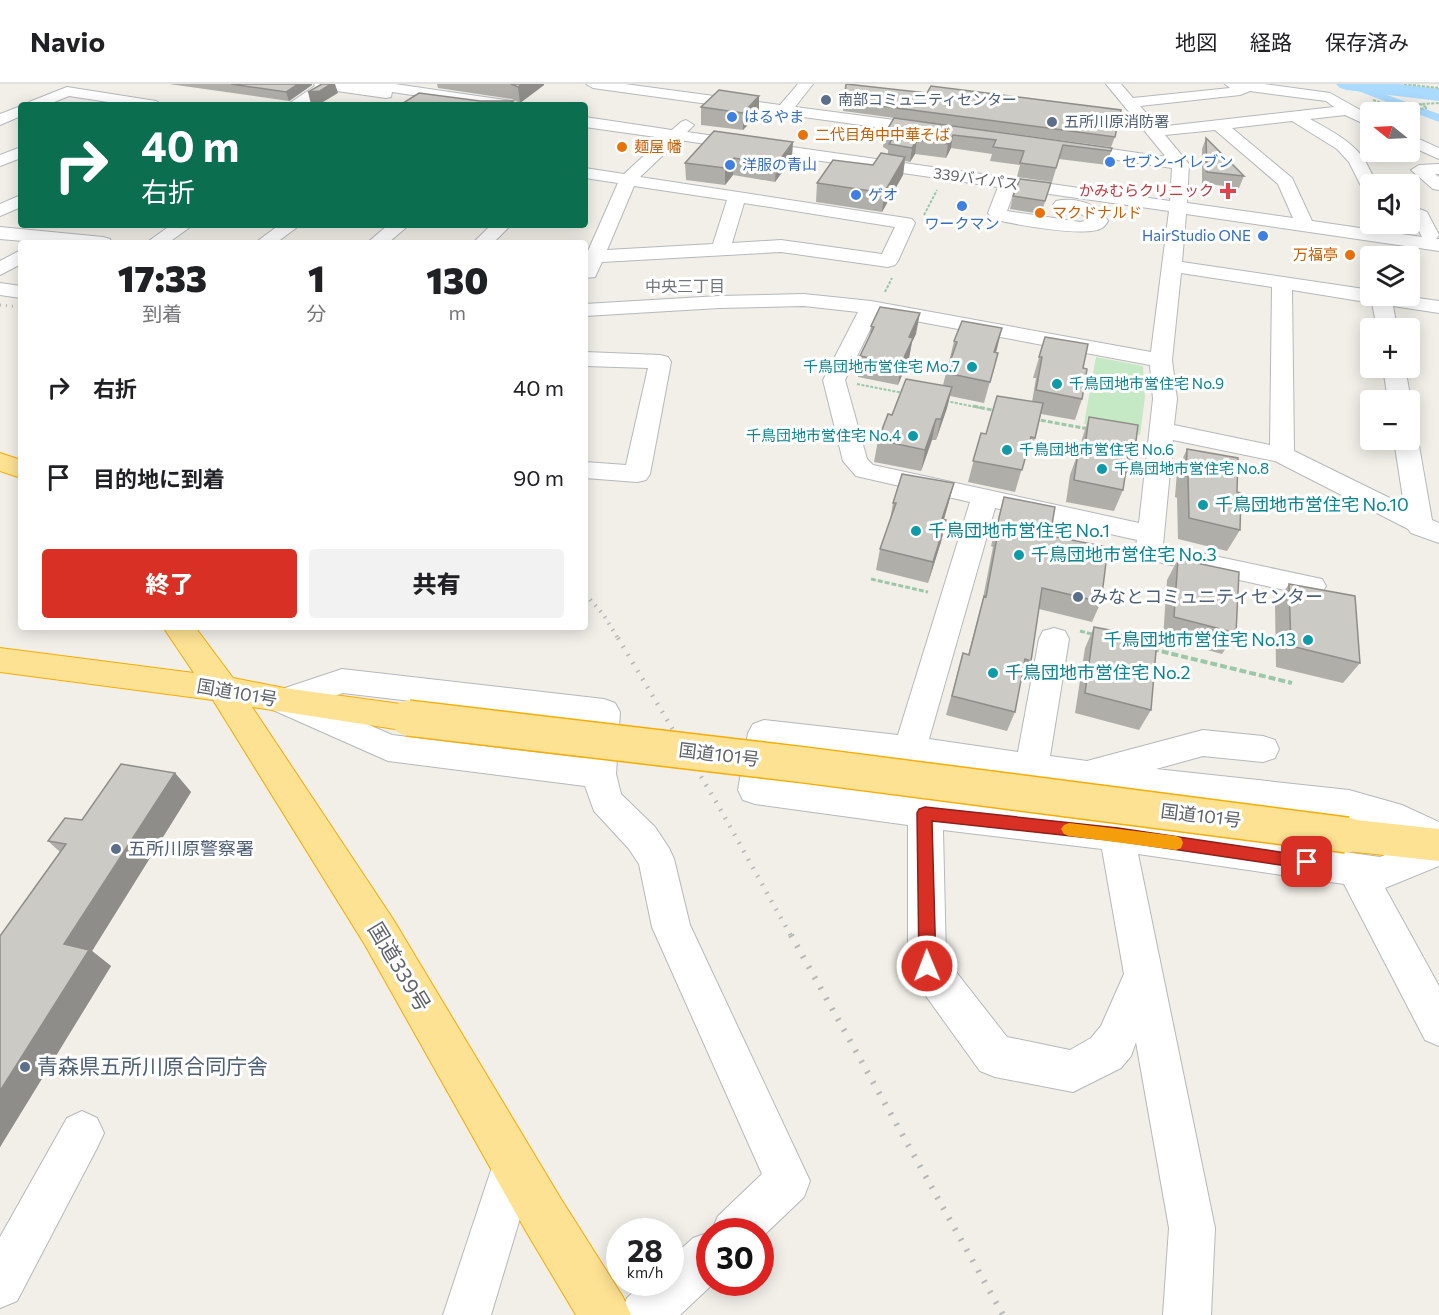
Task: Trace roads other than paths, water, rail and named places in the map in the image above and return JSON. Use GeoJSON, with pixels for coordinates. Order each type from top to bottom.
{"type":"FeatureCollection","features":[{"type":"Feature","properties":{"kind":"highway"},"geometry":{"type":"LineString","coordinates":[[0,461],[18,469]]}},
{"type":"Feature","properties":{"kind":"highway","name":"国道339号"},"geometry":{"type":"LineString","coordinates":[[180,630],[223,689],[379,932],[514,1165],[605,1315]]}},
{"type":"Feature","properties":{"kind":"highway","name":"国道101号"},"geometry":{"type":"LineString","coordinates":[[0,660],[223,689],[284,701],[408,718],[805,765],[1351,852],[1439,843]]}},
{"type":"Feature","properties":{"kind":"street"},"geometry":{"type":"LineString","coordinates":[[41,102],[82,84]]}},
{"type":"Feature","properties":{"kind":"street"},"geometry":{"type":"LineString","coordinates":[[365,84],[465,102]]}},
{"type":"Feature","properties":{"kind":"street"},"geometry":{"type":"LineString","coordinates":[[593,84],[642,87],[711,100],[951,132]]}},
{"type":"Feature","properties":{"kind":"street"},"geometry":{"type":"LineString","coordinates":[[588,173],[628,179],[906,223],[888,261],[781,246],[590,257],[628,179],[728,84]]}},
{"type":"Feature","properties":{"kind":"street"},"geometry":{"type":"LineString","coordinates":[[784,110],[806,84]]}},
{"type":"Feature","properties":{"kind":"street"},"geometry":{"type":"LineString","coordinates":[[1113,84],[1181,164],[1161,360],[1165,399],[1149,551],[1312,586]]}},
{"type":"Feature","properties":{"kind":"street"},"geometry":{"type":"LineString","coordinates":[[298,102],[324,85],[391,88]]}},
{"type":"Feature","properties":{"kind":"street"},"geometry":{"type":"LineString","coordinates":[[1128,103],[1240,91],[1239,85],[1330,97],[1360,116]]}},
{"type":"Feature","properties":{"kind":"street"},"geometry":{"type":"LineString","coordinates":[[616,110],[642,87]]}},
{"type":"Feature","properties":{"kind":"street"},"geometry":{"type":"LineString","coordinates":[[67,91],[120,102]]}},
{"type":"Feature","properties":{"kind":"street"},"geometry":{"type":"LineString","coordinates":[[588,115],[616,110],[678,132],[1178,205]]}},
{"type":"Feature","properties":{"kind":"street"},"geometry":{"type":"LineString","coordinates":[[1155,132],[1347,110]]}},
{"type":"Feature","properties":{"kind":"street"},"geometry":{"type":"LineString","coordinates":[[0,120],[18,112]]}},
{"type":"Feature","properties":{"kind":"street"},"geometry":{"type":"LineString","coordinates":[[1296,117],[1348,150],[1357,160],[1362,174]]}},
{"type":"Feature","properties":{"kind":"street","name":"339バイパス"},"geometry":{"type":"LineString","coordinates":[[588,122],[678,132],[1008,184],[1436,239]]}},
{"type":"Feature","properties":{"kind":"street"},"geometry":{"type":"LineString","coordinates":[[1220,126],[1286,182],[1304,222]]}},
{"type":"Feature","properties":{"kind":"street"},"geometry":{"type":"LineString","coordinates":[[1420,145],[1439,154]]}},
{"type":"Feature","properties":{"kind":"street"},"geometry":{"type":"LineString","coordinates":[[1054,146],[1181,164]]}},
{"type":"Feature","properties":{"kind":"street"},"geometry":{"type":"LineString","coordinates":[[0,162],[18,153]]}},
{"type":"Feature","properties":{"kind":"street"},"geometry":{"type":"LineString","coordinates":[[1439,169],[1419,170],[1439,185]]}},
{"type":"Feature","properties":{"kind":"street"},"geometry":{"type":"LineString","coordinates":[[1008,184],[997,213],[999,215],[1080,227],[1095,225],[1099,221],[1097,215],[1091,211],[1024,199],[1025,195]]}},
{"type":"Feature","properties":{"kind":"street"},"geometry":{"type":"LineString","coordinates":[[721,249],[737,196]]}},
{"type":"Feature","properties":{"kind":"street"},"geometry":{"type":"LineString","coordinates":[[0,211],[18,202]]}},
{"type":"Feature","properties":{"kind":"street"},"geometry":{"type":"LineString","coordinates":[[1420,215],[1436,239]]}},
{"type":"Feature","properties":{"kind":"street"},"geometry":{"type":"LineString","coordinates":[[50,240],[71,228]]}},
{"type":"Feature","properties":{"kind":"street"},"geometry":{"type":"LineString","coordinates":[[160,240],[179,228]]}},
{"type":"Feature","properties":{"kind":"street"},"geometry":{"type":"LineString","coordinates":[[268,240],[286,228]]}},
{"type":"Feature","properties":{"kind":"street"},"geometry":{"type":"LineString","coordinates":[[380,240],[396,228]]}},
{"type":"Feature","properties":{"kind":"street"},"geometry":{"type":"LineString","coordinates":[[485,240],[499,228]]}},
{"type":"Feature","properties":{"kind":"street"},"geometry":{"type":"LineString","coordinates":[[0,232],[43,240]]}},
{"type":"Feature","properties":{"kind":"street"},"geometry":{"type":"LineString","coordinates":[[0,268],[18,258]]}},
{"type":"Feature","properties":{"kind":"street"},"geometry":{"type":"LineString","coordinates":[[1172,266],[1360,295]]}},
{"type":"Feature","properties":{"kind":"street"},"geometry":{"type":"LineString","coordinates":[[1282,283],[1282,455]]}},
{"type":"Feature","properties":{"kind":"street"},"geometry":{"type":"LineString","coordinates":[[0,289],[18,292]]}},
{"type":"Feature","properties":{"kind":"street"},"geometry":{"type":"LineString","coordinates":[[588,310],[794,300],[871,307],[1161,360]]}},
{"type":"Feature","properties":{"kind":"street"},"geometry":{"type":"LineString","coordinates":[[1420,304],[1439,307]]}},
{"type":"Feature","properties":{"kind":"street"},"geometry":{"type":"LineString","coordinates":[[871,307],[834,380],[855,461],[866,471],[1150,534]]}},
{"type":"Feature","properties":{"kind":"street"},"geometry":{"type":"LineString","coordinates":[[588,359],[660,362],[637,474],[588,470]]}},
{"type":"Feature","properties":{"kind":"street"},"geometry":{"type":"LineString","coordinates":[[1161,430],[1282,455],[1430,530]]}},
{"type":"Feature","properties":{"kind":"street"},"geometry":{"type":"LineString","coordinates":[[1409,450],[1430,530]]}},
{"type":"Feature","properties":{"kind":"street"},"geometry":{"type":"LineString","coordinates":[[910,750],[985,497]]}},
{"type":"Feature","properties":{"kind":"street"},"geometry":{"type":"LineString","coordinates":[[1032,767],[1063,634]]}},
{"type":"Feature","properties":{"kind":"street"},"geometry":{"type":"LineString","coordinates":[[284,701],[342,681],[604,712],[599,774],[606,801],[642,838],[656,859],[671,927],[788,1181],[749,1218]]}},
{"type":"Feature","properties":{"kind":"street"},"geometry":{"type":"LineString","coordinates":[[284,701],[388,748],[599,774]]}},
{"type":"Feature","properties":{"kind":"street"},"geometry":{"type":"LineString","coordinates":[[1439,843],[1402,820],[1349,805],[1080,774],[910,750],[764,733],[755,790],[925,813],[1118,835],[1351,852],[1380,873],[1439,850]]}},
{"type":"Feature","properties":{"kind":"street"},"geometry":{"type":"LineString","coordinates":[[1080,774],[1203,743],[1263,749]]}},
{"type":"Feature","properties":{"kind":"street"},"geometry":{"type":"LineString","coordinates":[[925,813],[927,966],[995,1056],[1073,1071],[1106,1053],[1116,1041],[1144,972]]}},
{"type":"Feature","properties":{"kind":"street"},"geometry":{"type":"LineString","coordinates":[[1118,835],[1192,1228],[1187,1315]]}},
{"type":"Feature","properties":{"kind":"street"},"geometry":{"type":"LineString","coordinates":[[1351,852],[1439,1026]]}},
{"type":"Feature","properties":{"kind":"street"},"geometry":{"type":"LineString","coordinates":[[0,1284],[82,1133]]}},
{"type":"Feature","properties":{"kind":"street"},"geometry":{"type":"LineString","coordinates":[[467,1315],[514,1165]]}},
{"type":"Feature","properties":{"kind":"street"},"geometry":{"type":"LineString","coordinates":[[644,1315],[696,1268]]}},
{"type":"Feature","properties":{"kind":"waterway"},"geometry":{"type":"LineString","coordinates":[[1346,84],[1439,118]]}},
{"type":"Feature","properties":{"kind":"waterway"},"geometry":{"type":"LineString","coordinates":[[1347,84],[1439,95]]}},
{"type":"Feature","properties":{"kind":"railway"},"geometry":{"type":"LineString","coordinates":[[0,305],[18,307]]}},
{"type":"Feature","properties":{"kind":"railway"},"geometry":{"type":"LineString","coordinates":[[588,597],[603,614],[619,640]]}},
{"type":"Feature","properties":{"kind":"railway"},"geometry":{"type":"LineString","coordinates":[[618,638],[718,805],[791,936]]}},
{"type":"Feature","properties":{"kind":"railway"},"geometry":{"type":"LineString","coordinates":[[791,935],[1003,1315]]}},
{"type":"Feature","properties":{"kind":"place","name":"南部コミュニティセンター"},"geometry":{"type":"Point","coordinates":[826,100]}},
{"type":"Feature","properties":{"kind":"place","name":"はるやま"},"geometry":{"type":"Point","coordinates":[732,117]}},
{"type":"Feature","properties":{"kind":"place","name":"五所川原消防署"},"geometry":{"type":"Point","coordinates":[1052,122]}},
{"type":"Feature","properties":{"kind":"place","name":"二代目角中中華そば"},"geometry":{"type":"Point","coordinates":[803,135]}},
{"type":"Feature","properties":{"kind":"place","name":"麺屋 幡"},"geometry":{"type":"Point","coordinates":[622,147]}},
{"type":"Feature","properties":{"kind":"place","name":"セブン-イレブン"},"geometry":{"type":"Point","coordinates":[1110,162]}},
{"type":"Feature","properties":{"kind":"place","name":"洋服の青山"},"geometry":{"type":"Point","coordinates":[730,165]}},
{"type":"Feature","properties":{"kind":"place","name":"かみむらクリニック"},"geometry":{"type":"Point","coordinates":[1228,191]}},
{"type":"Feature","properties":{"kind":"place","name":"ゲオ"},"geometry":{"type":"Point","coordinates":[856,195]}},
{"type":"Feature","properties":{"kind":"place","name":"ワークマン"},"geometry":{"type":"Point","coordinates":[962,206]}},
{"type":"Feature","properties":{"kind":"place","name":"マクドナルド"},"geometry":{"type":"Point","coordinates":[1040,213]}},
{"type":"Feature","properties":{"kind":"place","name":"HairStudio ONE"},"geometry":{"type":"Point","coordinates":[1263,236]}},
{"type":"Feature","properties":{"kind":"place","name":"万福亭"},"geometry":{"type":"Point","coordinates":[1350,255]}},
{"type":"Feature","properties":{"kind":"place","name":"千鳥団地市営住宅 Mo.7"},"geometry":{"type":"Point","coordinates":[972,367]}},
{"type":"Feature","properties":{"kind":"place","name":"千鳥団地市営住宅 No.9"},"geometry":{"type":"Point","coordinates":[1057,384]}},
{"type":"Feature","properties":{"kind":"place","name":"千鳥団地市営住宅 No.4"},"geometry":{"type":"Point","coordinates":[913,436]}},
{"type":"Feature","properties":{"kind":"place","name":"千鳥団地市営住宅 No.6"},"geometry":{"type":"Point","coordinates":[1007,450]}},
{"type":"Feature","properties":{"kind":"place","name":"千鳥団地市営住宅 No.8"},"geometry":{"type":"Point","coordinates":[1102,469]}},
{"type":"Feature","properties":{"kind":"place","name":"千鳥団地市営住宅 No.10"},"geometry":{"type":"Point","coordinates":[1203,505]}},
{"type":"Feature","properties":{"kind":"place","name":"千鳥団地市営住宅 No.1"},"geometry":{"type":"Point","coordinates":[916,531]}},
{"type":"Feature","properties":{"kind":"place","name":"千鳥団地市営住宅 No.3"},"geometry":{"type":"Point","coordinates":[1019,555]}},
{"type":"Feature","properties":{"kind":"place","name":"みなとコミュニティセンター"},"geometry":{"type":"Point","coordinates":[1078,597]}},
{"type":"Feature","properties":{"kind":"place","name":"千鳥団地市営住宅 No.13"},"geometry":{"type":"Point","coordinates":[1308,640]}},
{"type":"Feature","properties":{"kind":"place","name":"千鳥団地市営住宅 No.2"},"geometry":{"type":"Point","coordinates":[993,673]}},
{"type":"Feature","properties":{"kind":"place","name":"五所川原警察署"},"geometry":{"type":"Point","coordinates":[116,849]}},
{"type":"Feature","properties":{"kind":"place","name":"青森県五所川原合同庁舎"},"geometry":{"type":"Point","coordinates":[25,1067]}},
{"type":"Feature","properties":{"kind":"district","name":"中央三丁目"},"geometry":{"type":"Point","coordinates":[685,286]}}]}
